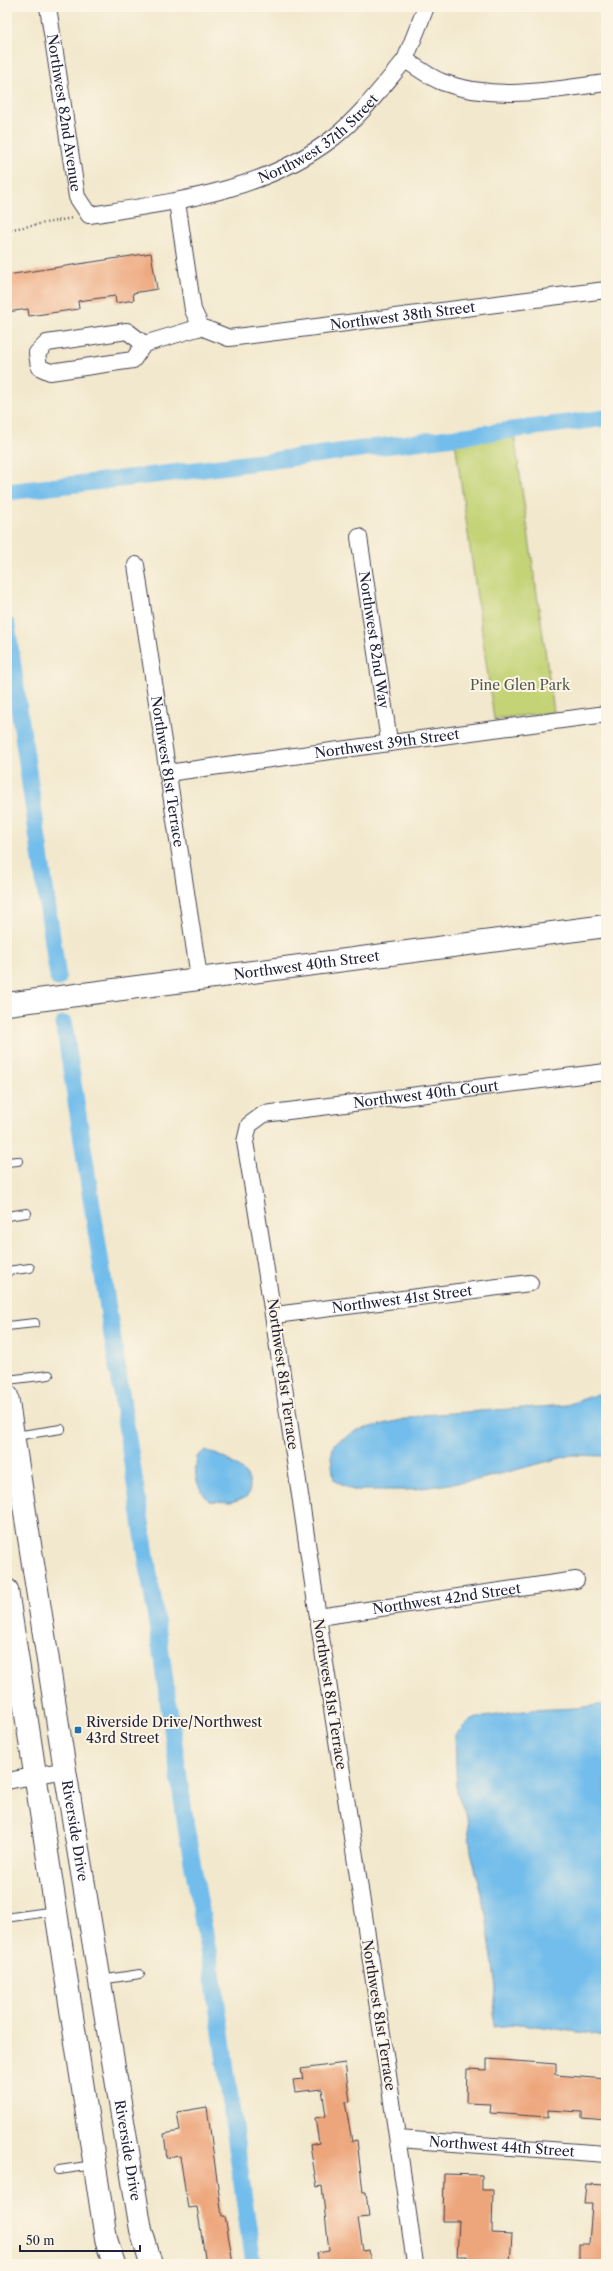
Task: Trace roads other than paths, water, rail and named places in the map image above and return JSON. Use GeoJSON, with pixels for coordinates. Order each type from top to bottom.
{"type":"FeatureCollection","features":[{"type":"Feature","properties":{"kind":"street","name":"Northwest 82nd Avenue"},"geometry":{"type":"LineString","coordinates":[[48,7],[77,197],[89,215]]}},
{"type":"Feature","properties":{"kind":"street","name":"Northwest 37th Street"},"geometry":{"type":"LineString","coordinates":[[89,215],[177,202],[241,186],[292,163],[333,138],[363,111],[405,60],[426,7]]}},
{"type":"Feature","properties":{"kind":"street"},"geometry":{"type":"LineString","coordinates":[[405,60],[440,82],[477,92],[514,95],[606,83]]}},
{"type":"Feature","properties":{"kind":"street"},"geometry":{"type":"LineString","coordinates":[[144,344],[127,331],[47,343],[37,353],[39,367],[50,372],[133,360],[144,344],[201,327],[193,310],[177,202]]}},
{"type":"Feature","properties":{"kind":"street","name":"Northwest 38th Street"},"geometry":{"type":"LineString","coordinates":[[201,327],[230,338],[606,290]]}},
{"type":"Feature","properties":{"kind":"street","name":"Northwest 82nd Way"},"geometry":{"type":"LineString","coordinates":[[359,538],[389,741]]}},
{"type":"Feature","properties":{"kind":"street","name":"Northwest 81st Terrace"},"geometry":{"type":"LineString","coordinates":[[136,565],[199,977]]}},
{"type":"Feature","properties":{"kind":"street","name":"Northwest 39th Street"},"geometry":{"type":"LineString","coordinates":[[167,772],[389,741],[606,714]]}},
{"type":"Feature","properties":{"kind":"street","name":"Northwest 40th Street"},"geometry":{"type":"LineString","coordinates":[[7,1004],[199,977],[606,926]]}},
{"type":"Feature","properties":{"kind":"street","name":"Northwest 40th Court"},"geometry":{"type":"LineString","coordinates":[[249,1125],[264,1114],[606,1072]]}},
{"type":"Feature","properties":{"kind":"street","name":"Northwest 81st Terrace"},"geometry":{"type":"LineString","coordinates":[[249,1125],[245,1142],[275,1315],[318,1617],[398,2139],[415,2264]]}},
{"type":"Feature","properties":{"kind":"street","name":"Northwest 41st Street"},"geometry":{"type":"LineString","coordinates":[[275,1315],[530,1283]]}},
{"type":"Feature","properties":{"kind":"street","name":"Riverside Drive"},"geometry":{"type":"LineString","coordinates":[[7,1396],[65,1770],[141,2230],[151,2264]]}},
{"type":"Feature","properties":{"kind":"street","name":"Northwest 42nd Street"},"geometry":{"type":"LineString","coordinates":[[318,1617],[576,1580]]}},
{"type":"Feature","properties":{"kind":"street"},"geometry":{"type":"LineString","coordinates":[[7,1590],[110,2263]]}},
{"type":"Feature","properties":{"kind":"street"},"geometry":{"type":"LineString","coordinates":[[7,1781],[65,1770]]}},
{"type":"Feature","properties":{"kind":"street","name":"Northwest 44th Street"},"geometry":{"type":"LineString","coordinates":[[398,2139],[606,2154]]}},
{"type":"Feature","properties":{"kind":"lane"},"geometry":{"type":"LineString","coordinates":[[7,1162],[18,1161]]}},
{"type":"Feature","properties":{"kind":"lane"},"geometry":{"type":"LineString","coordinates":[[7,1216],[27,1213]]}},
{"type":"Feature","properties":{"kind":"lane"},"geometry":{"type":"LineString","coordinates":[[7,1271],[30,1268]]}},
{"type":"Feature","properties":{"kind":"lane"},"geometry":{"type":"LineString","coordinates":[[7,1326],[35,1322]]}},
{"type":"Feature","properties":{"kind":"lane"},"geometry":{"type":"LineString","coordinates":[[7,1380],[49,1375]]}},
{"type":"Feature","properties":{"kind":"lane"},"geometry":{"type":"LineString","coordinates":[[13,1436],[61,1429]]}},
{"type":"Feature","properties":{"kind":"lane"},"geometry":{"type":"LineString","coordinates":[[12,1917],[55,1911]]}},
{"type":"Feature","properties":{"kind":"lane"},"geometry":{"type":"LineString","coordinates":[[100,1980],[140,1974]]}},
{"type":"Feature","properties":{"kind":"lane"},"geometry":{"type":"LineString","coordinates":[[59,2170],[95,2165]]}},
{"type":"Feature","properties":{"kind":"water"},"geometry":{"type":"Polygon","coordinates":[[[606,1391],[606,1456],[572,1455],[477,1480],[408,1490],[353,1490],[334,1480],[331,1457],[334,1444],[358,1430],[423,1415],[567,1405],[606,1391]]]}},
{"type":"Feature","properties":{"kind":"water"},"geometry":{"type":"Polygon","coordinates":[[[206,1450],[230,1461],[244,1473],[249,1480],[250,1488],[247,1497],[231,1502],[209,1501],[201,1490],[196,1476],[197,1457],[206,1450]]]}},
{"type":"Feature","properties":{"kind":"water"},"geometry":{"type":"Polygon","coordinates":[[[606,1704],[606,2036],[522,2024],[493,2027],[496,1987],[486,1916],[471,1851],[467,1818],[457,1793],[455,1735],[471,1719],[530,1710],[576,1708],[606,1704]]]}},
{"type":"Feature","properties":{"kind":"waterway"},"geometry":{"type":"LineString","coordinates":[[7,492],[172,473],[606,418]]}},
{"type":"Feature","properties":{"kind":"waterway"},"geometry":{"type":"LineString","coordinates":[[7,625],[58,978]]}},
{"type":"Feature","properties":{"kind":"waterway"},"geometry":{"type":"LineString","coordinates":[[64,1024],[158,1632],[187,1833],[215,1990],[253,2264]]}},
{"type":"Feature","properties":{"kind":"place","name":"Riverside Drive/Northwest 43rd Street"},"geometry":{"type":"Point","coordinates":[78,1730]}},
{"type":"Feature","properties":{"kind":"park label","name":"Pine Glen Park"},"geometry":{"type":"Point","coordinates":[520,685]}}]}
